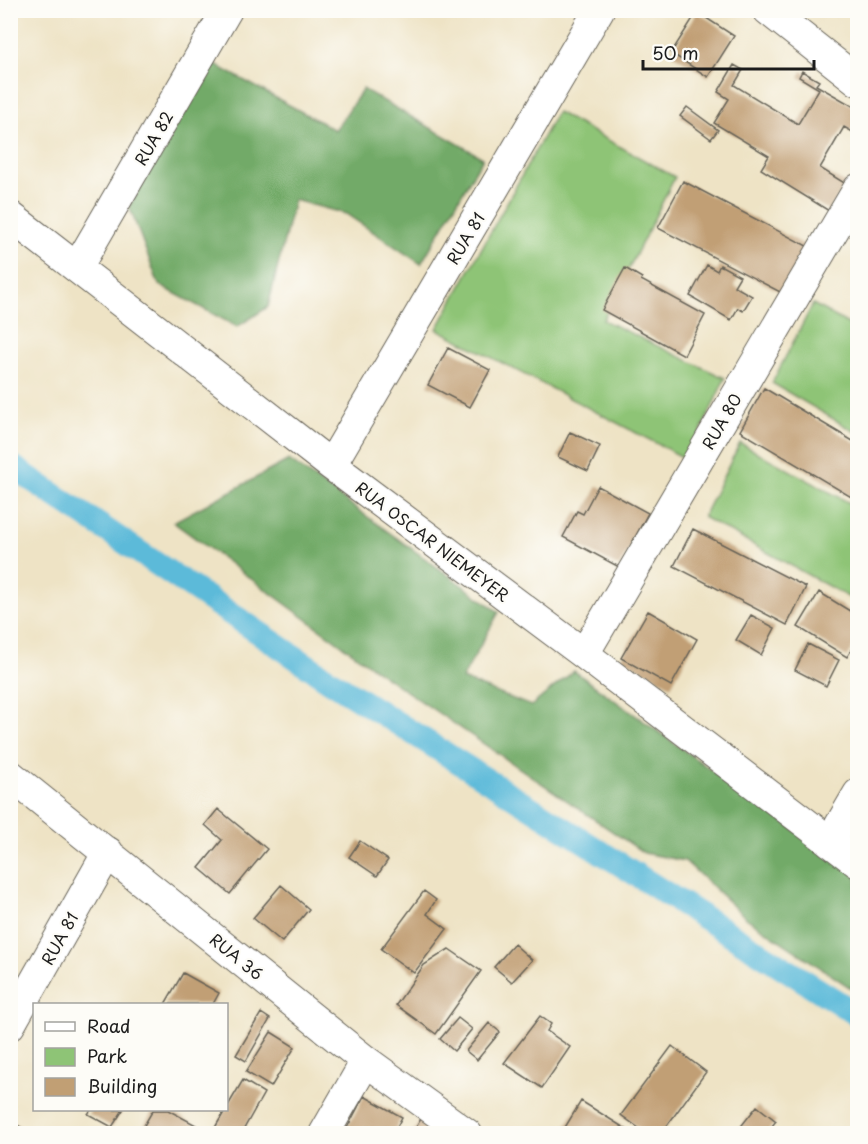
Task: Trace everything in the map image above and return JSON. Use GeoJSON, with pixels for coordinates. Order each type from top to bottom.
{"type":"FeatureCollection","features":[{"type":"Feature","properties":{"kind":"street","name":"RUA 82"},"geometry":{"type":"LineString","coordinates":[[78,266],[228,10]]}},
{"type":"Feature","properties":{"kind":"street","name":"RUA 81"},"geometry":{"type":"LineString","coordinates":[[331,465],[599,10]]}},
{"type":"Feature","properties":{"kind":"street"},"geometry":{"type":"LineString","coordinates":[[768,10],[858,81]]}},
{"type":"Feature","properties":{"kind":"street","name":"RUA 80"},"geometry":{"type":"LineString","coordinates":[[584,654],[858,189]]}},
{"type":"Feature","properties":{"kind":"street","name":"RUA OSCAR NIEMEYER"},"geometry":{"type":"LineString","coordinates":[[10,216],[78,266],[331,465],[858,863]]}},
{"type":"Feature","properties":{"kind":"street","name":"RUA 36"},"geometry":{"type":"LineString","coordinates":[[10,776],[108,852],[366,1061],[467,1134]]}},
{"type":"Feature","properties":{"kind":"street"},"geometry":{"type":"LineString","coordinates":[[830,842],[858,794]]}},
{"type":"Feature","properties":{"kind":"street","name":"RUA 81"},"geometry":{"type":"LineString","coordinates":[[10,1025],[108,852]]}},
{"type":"Feature","properties":{"kind":"street"},"geometry":{"type":"LineString","coordinates":[[324,1134],[366,1061]]}},
{"type":"Feature","properties":{"kind":"green space"},"geometry":{"type":"Polygon","coordinates":[[[212,63],[335,130],[363,89],[483,158],[421,264],[346,214],[294,200],[268,307],[237,327],[159,285],[129,206],[212,63]]]}},
{"type":"Feature","properties":{"kind":"green space"},"geometry":{"type":"Polygon","coordinates":[[[557,112],[675,177],[603,320],[725,378],[688,460],[437,329],[557,112]]]}},
{"type":"Feature","properties":{"kind":"green space"},"geometry":{"type":"Polygon","coordinates":[[[813,304],[857,329],[857,433],[772,383],[813,304]]]}},
{"type":"Feature","properties":{"kind":"green space"},"geometry":{"type":"Polygon","coordinates":[[[740,443],[857,507],[857,602],[703,517],[740,443]]]}},
{"type":"Feature","properties":{"kind":"green space"},"geometry":{"type":"Polygon","coordinates":[[[289,460],[499,612],[462,679],[531,706],[574,671],[857,875],[857,992],[746,918],[685,861],[644,853],[387,678],[173,522],[289,460]]]}},
{"type":"Feature","properties":{"kind":"building"},"geometry":{"type":"Polygon","coordinates":[[[697,12],[734,36],[708,77],[671,53],[697,12]]]}},
{"type":"Feature","properties":{"kind":"building"},"geometry":{"type":"Polygon","coordinates":[[[734,65],[743,70],[734,85],[798,124],[819,89],[799,77],[802,71],[819,81],[816,85],[858,109],[858,135],[844,127],[820,168],[846,184],[829,211],[761,169],[769,156],[714,123],[729,99],[718,92],[734,65]]]}},
{"type":"Feature","properties":{"kind":"building"},"geometry":{"type":"Polygon","coordinates":[[[687,107],[718,130],[711,139],[680,116],[687,107]]]}},
{"type":"Feature","properties":{"kind":"building"},"geometry":{"type":"Polygon","coordinates":[[[683,181],[807,246],[782,293],[658,228],[683,181]]]}},
{"type":"Feature","properties":{"kind":"building"},"geometry":{"type":"Polygon","coordinates":[[[707,265],[717,271],[720,265],[740,276],[734,286],[752,296],[743,311],[738,308],[731,320],[690,296],[707,265]]]}},
{"type":"Feature","properties":{"kind":"building"},"geometry":{"type":"Polygon","coordinates":[[[625,268],[642,278],[641,280],[705,315],[684,355],[602,310],[625,268]]]}},
{"type":"Feature","properties":{"kind":"building"},"geometry":{"type":"Polygon","coordinates":[[[448,348],[490,370],[470,407],[428,385],[448,348]]]}},
{"type":"Feature","properties":{"kind":"building"},"geometry":{"type":"Polygon","coordinates":[[[764,388],[858,444],[858,501],[740,431],[764,388]]]}},
{"type":"Feature","properties":{"kind":"building"},"geometry":{"type":"Polygon","coordinates":[[[570,432],[600,446],[588,471],[558,457],[570,432]]]}},
{"type":"Feature","properties":{"kind":"building"},"geometry":{"type":"Polygon","coordinates":[[[598,486],[648,513],[619,567],[563,537],[577,511],[583,514],[598,486]]]}},
{"type":"Feature","properties":{"kind":"building"},"geometry":{"type":"Polygon","coordinates":[[[693,529],[806,587],[787,625],[674,566],[693,529]]]}},
{"type":"Feature","properties":{"kind":"building"},"geometry":{"type":"Polygon","coordinates":[[[819,592],[858,616],[858,640],[847,657],[798,627],[819,592]]]}},
{"type":"Feature","properties":{"kind":"building"},"geometry":{"type":"Polygon","coordinates":[[[648,611],[697,639],[671,686],[621,658],[648,611]]]}},
{"type":"Feature","properties":{"kind":"building"},"geometry":{"type":"Polygon","coordinates":[[[751,615],[775,628],[761,655],[736,640],[751,615]]]}},
{"type":"Feature","properties":{"kind":"building"},"geometry":{"type":"Polygon","coordinates":[[[808,644],[839,660],[826,686],[795,670],[808,644]]]}},
{"type":"Feature","properties":{"kind":"building"},"geometry":{"type":"Polygon","coordinates":[[[218,809],[267,849],[230,894],[199,868],[222,840],[205,825],[218,809]]]}},
{"type":"Feature","properties":{"kind":"building"},"geometry":{"type":"Polygon","coordinates":[[[360,841],[388,860],[377,876],[349,857],[360,841]]]}},
{"type":"Feature","properties":{"kind":"building"},"geometry":{"type":"Polygon","coordinates":[[[281,885],[309,909],[282,942],[253,918],[281,885]]]}},
{"type":"Feature","properties":{"kind":"building"},"geometry":{"type":"Polygon","coordinates":[[[424,891],[436,900],[427,914],[447,929],[414,973],[381,949],[424,891]]]}},
{"type":"Feature","properties":{"kind":"building"},"geometry":{"type":"Polygon","coordinates":[[[514,944],[532,960],[512,982],[494,967],[514,944]]]}},
{"type":"Feature","properties":{"kind":"building"},"geometry":{"type":"Polygon","coordinates":[[[449,949],[481,971],[436,1034],[396,1005],[424,965],[449,949]]]}},
{"type":"Feature","properties":{"kind":"building"},"geometry":{"type":"Polygon","coordinates":[[[183,973],[219,993],[214,1003],[166,1003],[183,973]]]}},
{"type":"Feature","properties":{"kind":"building"},"geometry":{"type":"Polygon","coordinates":[[[261,1013],[270,1019],[246,1061],[236,1055],[261,1013]]]}},
{"type":"Feature","properties":{"kind":"building"},"geometry":{"type":"Polygon","coordinates":[[[540,1016],[551,1024],[547,1031],[570,1047],[542,1088],[504,1063],[540,1016]]]}},
{"type":"Feature","properties":{"kind":"building"},"geometry":{"type":"Polygon","coordinates":[[[458,1018],[472,1029],[454,1051],[440,1039],[458,1018]]]}},
{"type":"Feature","properties":{"kind":"building"},"geometry":{"type":"Polygon","coordinates":[[[489,1023],[500,1032],[477,1060],[466,1051],[489,1023]]]}},
{"type":"Feature","properties":{"kind":"building"},"geometry":{"type":"Polygon","coordinates":[[[271,1032],[295,1047],[271,1087],[246,1072],[271,1032]]]}},
{"type":"Feature","properties":{"kind":"building"},"geometry":{"type":"Polygon","coordinates":[[[672,1046],[706,1072],[661,1134],[647,1134],[621,1115],[672,1046]]]}},
{"type":"Feature","properties":{"kind":"building"},"geometry":{"type":"Polygon","coordinates":[[[243,1080],[264,1093],[241,1134],[216,1134],[213,1131],[225,1111],[228,1111],[228,1106],[243,1080]]]}},
{"type":"Feature","properties":{"kind":"building"},"geometry":{"type":"Polygon","coordinates":[[[364,1096],[402,1117],[393,1134],[352,1134],[346,1130],[364,1096]]]}},
{"type":"Feature","properties":{"kind":"building"},"geometry":{"type":"Polygon","coordinates":[[[581,1101],[634,1134],[561,1134],[581,1101]]]}},
{"type":"Feature","properties":{"kind":"building"},"geometry":{"type":"Polygon","coordinates":[[[757,1106],[776,1121],[766,1134],[735,1134],[757,1106]]]}},
{"type":"Feature","properties":{"kind":"building"},"geometry":{"type":"Polygon","coordinates":[[[90,1111],[122,1111],[112,1127],[88,1114],[90,1111]]]}},
{"type":"Feature","properties":{"kind":"building"},"geometry":{"type":"Polygon","coordinates":[[[152,1111],[170,1111],[196,1125],[191,1134],[139,1134],[152,1111]]]}},
{"type":"Feature","properties":{"kind":"building"},"geometry":{"type":"Polygon","coordinates":[[[422,1117],[444,1134],[412,1134],[422,1117]]]}},
{"type":"Feature","properties":{"kind":"building"},"geometry":{"type":"Polygon","coordinates":[[[10,1121],[33,1134],[10,1134],[10,1121]]]}},
{"type":"Feature","properties":{"kind":"waterway"},"geometry":{"type":"LineString","coordinates":[[10,465],[326,678],[858,1015]]}}]}
